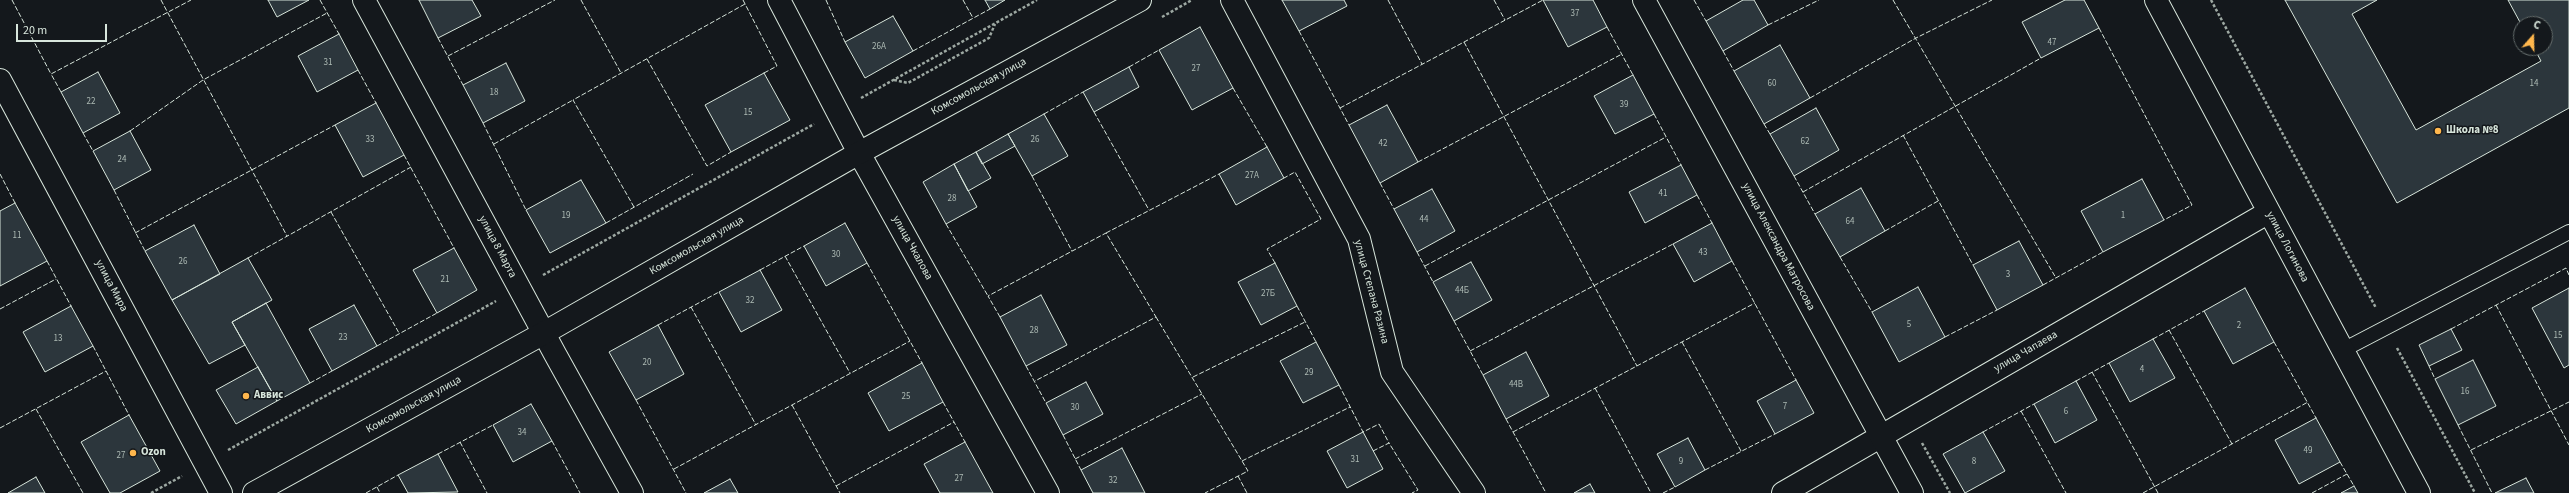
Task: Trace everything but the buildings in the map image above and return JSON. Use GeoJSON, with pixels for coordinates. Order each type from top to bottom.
{"type":"FeatureCollection","features":[{"type":"Feature","properties":{"kind":"street","name":"улица 8 Марта"},"geometry":{"type":"LineString","coordinates":[[364,0],[632,493]]}},
{"type":"Feature","properties":{"kind":"street","name":"улица Чкалова"},"geometry":{"type":"LineString","coordinates":[[779,0],[859,153],[1048,493]]}},
{"type":"Feature","properties":{"kind":"street","name":"Комсомольская улица"},"geometry":{"type":"LineString","coordinates":[[254,493],[544,333],[859,153],[1140,0]]}},
{"type":"Feature","properties":{"kind":"street","name":"улица Степана Разина"},"geometry":{"type":"LineString","coordinates":[[1232,0],[1359,239],[1392,372],[1474,493]]}},
{"type":"Feature","properties":{"kind":"street","name":"улица Александра Матросова"},"geometry":{"type":"LineString","coordinates":[[1644,0],[1912,493]]}},
{"type":"Feature","properties":{"kind":"street","name":"улица Логинова"},"geometry":{"type":"LineString","coordinates":[[2156,0],[2419,493]]}},
{"type":"Feature","properties":{"kind":"street","name":"улица Мира"},"geometry":{"type":"LineString","coordinates":[[0,80],[221,493]]}},
{"type":"Feature","properties":{"kind":"street","name":"улица Чапаева"},"geometry":{"type":"LineString","coordinates":[[1783,493],[2269,212]]}},
{"type":"Feature","properties":{"kind":"lane"},"geometry":{"type":"LineString","coordinates":[[2343,350],[2569,232]]}},
{"type":"Feature","properties":{"kind":"path"},"geometry":{"type":"LineString","coordinates":[[901,76],[1037,0]]}},
{"type":"Feature","properties":{"kind":"path"},"geometry":{"type":"LineString","coordinates":[[2210,0],[2475,493]]}},
{"type":"Feature","properties":{"kind":"path"},"geometry":{"type":"LineString","coordinates":[[892,80],[908,83],[949,61],[989,38],[995,23]]}},
{"type":"Feature","properties":{"kind":"path"},"geometry":{"type":"LineString","coordinates":[[1910,420],[1950,493]]}},
{"type":"Feature","properties":{"kind":"fence"},"geometry":{"type":"LineString","coordinates":[[12,0],[51,74]]}},
{"type":"Feature","properties":{"kind":"fence"},"geometry":{"type":"LineString","coordinates":[[161,0],[287,236]]}},
{"type":"Feature","properties":{"kind":"fence"},"geometry":{"type":"LineString","coordinates":[[61,92],[51,74],[191,0]]}},
{"type":"Feature","properties":{"kind":"fence"},"geometry":{"type":"LineString","coordinates":[[320,0],[339,34]]}},
{"type":"Feature","properties":{"kind":"fence"},"geometry":{"type":"LineString","coordinates":[[448,56],[555,0]]}},
{"type":"Feature","properties":{"kind":"fence"},"geometry":{"type":"LineString","coordinates":[[581,0],[621,73]]}},
{"type":"Feature","properties":{"kind":"fence"},"geometry":{"type":"LineString","coordinates":[[743,0],[777,66],[764,73]]}},
{"type":"Feature","properties":{"kind":"fence"},"geometry":{"type":"LineString","coordinates":[[826,0],[845,42]]}},
{"type":"Feature","properties":{"kind":"fence"},"geometry":{"type":"LineString","coordinates":[[963,0],[973,18]]}},
{"type":"Feature","properties":{"kind":"fence"},"geometry":{"type":"LineString","coordinates":[[1388,0],[1422,64]]}},
{"type":"Feature","properties":{"kind":"fence"},"geometry":{"type":"LineString","coordinates":[[1494,0],[1505,20]]}},
{"type":"Feature","properties":{"kind":"fence"},"geometry":{"type":"LineString","coordinates":[[1340,108],[1543,0]]}},
{"type":"Feature","properties":{"kind":"fence"},"geometry":{"type":"LineString","coordinates":[[1694,0],[1706,21]]}},
{"type":"Feature","properties":{"kind":"fence"},"geometry":{"type":"LineString","coordinates":[[1768,25],[1819,0]]}},
{"type":"Feature","properties":{"kind":"fence"},"geometry":{"type":"LineString","coordinates":[[1893,0],[2056,278]]}},
{"type":"Feature","properties":{"kind":"fence"},"geometry":{"type":"LineString","coordinates":[[1810,98],[1916,38],[1992,0]]}},
{"type":"Feature","properties":{"kind":"fence"},"geometry":{"type":"LineString","coordinates":[[634,207],[573,100],[745,4]]}},
{"type":"Feature","properties":{"kind":"fence"},"geometry":{"type":"LineString","coordinates":[[913,51],[990,9]]}},
{"type":"Feature","properties":{"kind":"fence"},"geometry":{"type":"LineString","coordinates":[[130,131],[203,80],[327,13]]}},
{"type":"Feature","properties":{"kind":"fence"},"geometry":{"type":"LineString","coordinates":[[1607,27],[1633,75]]}},
{"type":"Feature","properties":{"kind":"fence"},"geometry":{"type":"LineString","coordinates":[[2099,28],[2192,205],[2164,220]]}},
{"type":"Feature","properties":{"kind":"fence"},"geometry":{"type":"LineString","coordinates":[[1299,31],[1349,125]]}},
{"type":"Feature","properties":{"kind":"fence"},"geometry":{"type":"LineString","coordinates":[[438,38],[463,85]]}},
{"type":"Feature","properties":{"kind":"fence"},"geometry":{"type":"LineString","coordinates":[[1464,42],[1637,366]]}},
{"type":"Feature","properties":{"kind":"fence"},"geometry":{"type":"LineString","coordinates":[[1129,67],[1159,50]]}},
{"type":"Feature","properties":{"kind":"fence"},"geometry":{"type":"LineString","coordinates":[[1723,51],[1734,71]]}},
{"type":"Feature","properties":{"kind":"fence"},"geometry":{"type":"LineString","coordinates":[[1418,162],[1622,54]]}},
{"type":"Feature","properties":{"kind":"fence"},"geometry":{"type":"LineString","coordinates":[[1803,192],[2041,58]]}},
{"type":"Feature","properties":{"kind":"fence"},"geometry":{"type":"LineString","coordinates":[[647,59],[707,166],[731,152]]}},
{"type":"Feature","properties":{"kind":"fence"},"geometry":{"type":"LineString","coordinates":[[358,70],[376,103]]}},
{"type":"Feature","properties":{"kind":"fence"},"geometry":{"type":"LineString","coordinates":[[1233,88],[1267,147]]}},
{"type":"Feature","properties":{"kind":"fence"},"geometry":{"type":"LineString","coordinates":[[1044,114],[1083,92]]}},
{"type":"Feature","properties":{"kind":"fence"},"geometry":{"type":"LineString","coordinates":[[494,144],[573,100]]}},
{"type":"Feature","properties":{"kind":"fence"},"geometry":{"type":"LineString","coordinates":[[1094,112],[1149,210]]}},
{"type":"Feature","properties":{"kind":"fence"},"geometry":{"type":"LineString","coordinates":[[1654,114],[1681,165]]}},
{"type":"Feature","properties":{"kind":"fence"},"geometry":{"type":"LineString","coordinates":[[483,123],[526,210]]}},
{"type":"Feature","properties":{"kind":"fence"},"geometry":{"type":"LineString","coordinates":[[1764,124],[1770,134]]}},
{"type":"Feature","properties":{"kind":"fence"},"geometry":{"type":"LineString","coordinates":[[135,233],[335,125]]}},
{"type":"Feature","properties":{"kind":"fence"},"geometry":{"type":"LineString","coordinates":[[83,133],[93,151]]}},
{"type":"Feature","properties":{"kind":"fence"},"geometry":{"type":"LineString","coordinates":[[1903,135],[1973,265]]}},
{"type":"Feature","properties":{"kind":"fence"},"geometry":{"type":"LineString","coordinates":[[1425,266],[1666,137]]}},
{"type":"Feature","properties":{"kind":"fence"},"geometry":{"type":"LineString","coordinates":[[404,155],[454,248]]}},
{"type":"Feature","properties":{"kind":"fence"},"geometry":{"type":"LineString","coordinates":[[248,258],[411,167]]}},
{"type":"Feature","properties":{"kind":"fence"},"geometry":{"type":"LineString","coordinates":[[1275,263],[1267,249],[1321,219],[1295,172],[1284,178]]}},
{"type":"Feature","properties":{"kind":"fence"},"geometry":{"type":"LineString","coordinates":[[0,174],[15,203]]}},
{"type":"Feature","properties":{"kind":"fence"},"geometry":{"type":"LineString","coordinates":[[606,223],[693,174]]}},
{"type":"Feature","properties":{"kind":"fence"},"geometry":{"type":"LineString","coordinates":[[1106,233],[1219,174]]}},
{"type":"Feature","properties":{"kind":"fence"},"geometry":{"type":"LineString","coordinates":[[1032,176],[1072,251]]}},
{"type":"Feature","properties":{"kind":"fence"},"geometry":{"type":"LineString","coordinates":[[1794,176],[1815,214]]}},
{"type":"Feature","properties":{"kind":"fence"},"geometry":{"type":"LineString","coordinates":[[1380,183],[1394,209]]}},
{"type":"Feature","properties":{"kind":"fence"},"geometry":{"type":"LineString","coordinates":[[114,190],[145,251]]}},
{"type":"Feature","properties":{"kind":"fence"},"geometry":{"type":"LineString","coordinates":[[1697,195],[1712,223]]}},
{"type":"Feature","properties":{"kind":"fence"},"geometry":{"type":"LineString","coordinates":[[1885,231],[1938,201]]}},
{"type":"Feature","properties":{"kind":"fence"},"geometry":{"type":"LineString","coordinates":[[331,212],[399,333]]}},
{"type":"Feature","properties":{"kind":"fence"},"geometry":{"type":"LineString","coordinates":[[946,224],[988,296]]}},
{"type":"Feature","properties":{"kind":"fence"},"geometry":{"type":"LineString","coordinates":[[1000,317],[988,296],[1106,233],[1156,317],[1035,381]]}},
{"type":"Feature","properties":{"kind":"fence"},"geometry":{"type":"LineString","coordinates":[[1470,351],[1673,244]]}},
{"type":"Feature","properties":{"kind":"fence"},"geometry":{"type":"LineString","coordinates":[[760,270],[804,246]]}},
{"type":"Feature","properties":{"kind":"fence"},"geometry":{"type":"LineString","coordinates":[[1417,252],[1433,282]]}},
{"type":"Feature","properties":{"kind":"fence"},"geometry":{"type":"LineString","coordinates":[[2043,285],[2103,252]]}},
{"type":"Feature","properties":{"kind":"fence"},"geometry":{"type":"LineString","coordinates":[[785,256],[850,373]]}},
{"type":"Feature","properties":{"kind":"fence"},"geometry":{"type":"LineString","coordinates":[[1840,257],[1872,312]]}},
{"type":"Feature","properties":{"kind":"fence"},"geometry":{"type":"LineString","coordinates":[[47,261],[71,306]]}},
{"type":"Feature","properties":{"kind":"fence"},"geometry":{"type":"LineString","coordinates":[[1732,261],[1796,380]]}},
{"type":"Feature","properties":{"kind":"fence"},"geometry":{"type":"LineString","coordinates":[[867,263],[922,363]]}},
{"type":"Feature","properties":{"kind":"fence"},"geometry":{"type":"LineString","coordinates":[[2451,329],[2566,268],[2569,275]]}},
{"type":"Feature","properties":{"kind":"fence"},"geometry":{"type":"LineString","coordinates":[[0,309],[56,279]]}},
{"type":"Feature","properties":{"kind":"fence"},"geometry":{"type":"LineString","coordinates":[[658,325],[719,292]]}},
{"type":"Feature","properties":{"kind":"fence"},"geometry":{"type":"LineString","coordinates":[[1513,432],[1755,303]]}},
{"type":"Feature","properties":{"kind":"fence"},"geometry":{"type":"LineString","coordinates":[[2496,305],[2569,445]]}},
{"type":"Feature","properties":{"kind":"fence"},"geometry":{"type":"LineString","coordinates":[[1297,306],[1316,342]]}},
{"type":"Feature","properties":{"kind":"fence"},"geometry":{"type":"LineString","coordinates":[[691,307],[756,425]]}},
{"type":"Feature","properties":{"kind":"fence"},"geometry":{"type":"LineString","coordinates":[[1945,337],[1997,310]]}},
{"type":"Feature","properties":{"kind":"fence"},"geometry":{"type":"LineString","coordinates":[[2153,339],[2204,311]]}},
{"type":"Feature","properties":{"kind":"fence"},"geometry":{"type":"LineString","coordinates":[[377,346],[437,313]]}},
{"type":"Feature","properties":{"kind":"fence"},"geometry":{"type":"LineString","coordinates":[[1156,317],[1248,471],[1205,493]]}},
{"type":"Feature","properties":{"kind":"fence"},"geometry":{"type":"LineString","coordinates":[[1454,321],[1483,375]]}},
{"type":"Feature","properties":{"kind":"fence"},"geometry":{"type":"LineString","coordinates":[[1193,377],[1305,322]]}},
{"type":"Feature","properties":{"kind":"fence"},"geometry":{"type":"LineString","coordinates":[[2169,330],[2232,444]]}},
{"type":"Feature","properties":{"kind":"fence"},"geometry":{"type":"LineString","coordinates":[[674,469],[910,341]]}},
{"type":"Feature","properties":{"kind":"fence"},"geometry":{"type":"LineString","coordinates":[[1682,342],[1741,451]]}},
{"type":"Feature","properties":{"kind":"fence"},"geometry":{"type":"LineString","coordinates":[[2274,342],[2316,418]]}},
{"type":"Feature","properties":{"kind":"fence"},"geometry":{"type":"LineString","coordinates":[[93,346],[129,415]]}},
{"type":"Feature","properties":{"kind":"fence"},"geometry":{"type":"LineString","coordinates":[[2076,381],[2109,363]]}},
{"type":"Feature","properties":{"kind":"fence"},"geometry":{"type":"LineString","coordinates":[[1026,366],[1046,403]]}},
{"type":"Feature","properties":{"kind":"fence"},"geometry":{"type":"LineString","coordinates":[[2429,366],[2435,379]]}},
{"type":"Feature","properties":{"kind":"fence"},"geometry":{"type":"LineString","coordinates":[[0,428],[106,371]]}},
{"type":"Feature","properties":{"kind":"fence"},"geometry":{"type":"LineString","coordinates":[[310,383],[332,371]]}},
{"type":"Feature","properties":{"kind":"fence"},"geometry":{"type":"LineString","coordinates":[[2092,372],[2158,493]]}},
{"type":"Feature","properties":{"kind":"fence"},"geometry":{"type":"LineString","coordinates":[[1339,385],[1363,432],[1379,424],[1389,443]]}},
{"type":"Feature","properties":{"kind":"fence"},"geometry":{"type":"LineString","coordinates":[[1595,388],[1651,493]]}},
{"type":"Feature","properties":{"kind":"fence"},"geometry":{"type":"LineString","coordinates":[[1075,459],[1202,394]]}},
{"type":"Feature","properties":{"kind":"fence"},"geometry":{"type":"LineString","coordinates":[[636,400],[686,493]]}},
{"type":"Feature","properties":{"kind":"fence"},"geometry":{"type":"LineString","coordinates":[[943,402],[965,442]]}},
{"type":"Feature","properties":{"kind":"fence"},"geometry":{"type":"LineString","coordinates":[[2143,493],[2308,402]]}},
{"type":"Feature","properties":{"kind":"fence"},"geometry":{"type":"LineString","coordinates":[[2471,450],[2569,402]]}},
{"type":"Feature","properties":{"kind":"fence"},"geometry":{"type":"LineString","coordinates":[[1983,432],[2034,404]]}},
{"type":"Feature","properties":{"kind":"fence"},"geometry":{"type":"LineString","coordinates":[[792,405],[840,493]]}},
{"type":"Feature","properties":{"kind":"fence"},"geometry":{"type":"LineString","coordinates":[[1242,461],[1350,407]]}},
{"type":"Feature","properties":{"kind":"fence"},"geometry":{"type":"LineString","coordinates":[[36,409],[83,493]]}},
{"type":"Feature","properties":{"kind":"fence"},"geometry":{"type":"LineString","coordinates":[[2021,411],[2066,493]]}},
{"type":"Feature","properties":{"kind":"fence"},"geometry":{"type":"LineString","coordinates":[[1506,419],[1546,493]]}},
{"type":"Feature","properties":{"kind":"fence"},"geometry":{"type":"LineString","coordinates":[[836,486],[954,422]]}},
{"type":"Feature","properties":{"kind":"fence"},"geometry":{"type":"LineString","coordinates":[[438,454],[493,425]]}},
{"type":"Feature","properties":{"kind":"fence"},"geometry":{"type":"LineString","coordinates":[[2458,425],[2492,493]]}},
{"type":"Feature","properties":{"kind":"fence"},"geometry":{"type":"LineString","coordinates":[[1705,470],[1775,434]]}},
{"type":"Feature","properties":{"kind":"fence"},"geometry":{"type":"LineString","coordinates":[[1063,435],[1081,470]]}},
{"type":"Feature","properties":{"kind":"fence"},"geometry":{"type":"LineString","coordinates":[[552,441],[580,493]]}},
{"type":"Feature","properties":{"kind":"fence"},"geometry":{"type":"LineString","coordinates":[[460,442],[487,493]]}},
{"type":"Feature","properties":{"kind":"fence"},"geometry":{"type":"LineString","coordinates":[[1373,451],[1389,443],[1418,490],[1412,493]]}},
{"type":"Feature","properties":{"kind":"fence"},"geometry":{"type":"LineString","coordinates":[[2340,462],[2354,486]]}},
{"type":"Feature","properties":{"kind":"fence"},"geometry":{"type":"LineString","coordinates":[[2312,493],[2347,474]]}},
{"type":"Feature","properties":{"kind":"fence"},"geometry":{"type":"LineString","coordinates":[[366,493],[398,475]]}},
{"type":"Feature","properties":{"kind":"fence"},"geometry":{"type":"LineString","coordinates":[[1238,476],[1247,493]]}},
{"type":"Feature","properties":{"kind":"fence"},"geometry":{"type":"LineString","coordinates":[[377,487],[380,493]]}},
{"type":"Feature","properties":{"kind":"fence"},"geometry":{"type":"LineString","coordinates":[[1663,493],[1675,487]]}},
{"type":"Feature","properties":{"kind":"place","name":"Школа №8"},"geometry":{"type":"Point","coordinates":[2438,131]}},
{"type":"Feature","properties":{"kind":"place","name":"Аввис"},"geometry":{"type":"Point","coordinates":[246,396]}},
{"type":"Feature","properties":{"kind":"place","name":"Ozon"},"geometry":{"type":"Point","coordinates":[133,453]}}]}
